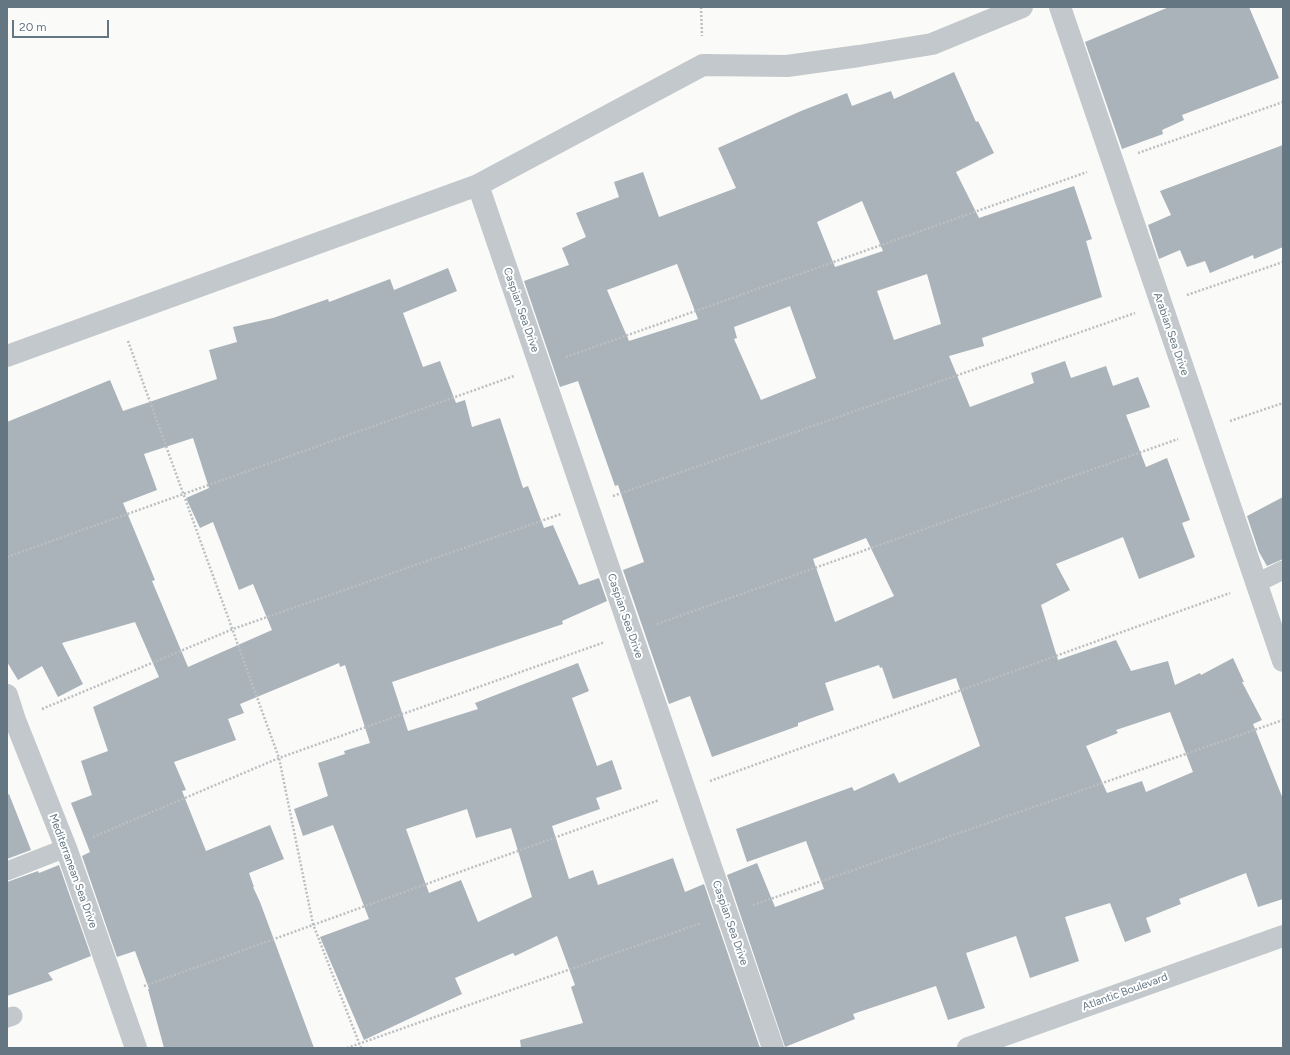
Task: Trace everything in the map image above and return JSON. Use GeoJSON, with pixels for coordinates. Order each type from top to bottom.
{"type":"FeatureCollection","features":[{"type":"Feature","properties":{"kind":"street"},"geometry":{"type":"LineString","coordinates":[[7,356],[478,185],[703,65],[787,66],[932,44],[1022,7]]}},
{"type":"Feature","properties":{"kind":"street","name":"Arabian Sea Drive"},"geometry":{"type":"LineString","coordinates":[[1060,7],[1283,661]]}},
{"type":"Feature","properties":{"kind":"street","name":"Caspian Sea Drive"},"geometry":{"type":"LineString","coordinates":[[478,185],[773,1048]]}},
{"type":"Feature","properties":{"kind":"street","name":"Mediterranean Sea Drive"},"geometry":{"type":"LineString","coordinates":[[7,695],[11,721],[66,848],[136,1048]]}},
{"type":"Feature","properties":{"kind":"street","name":"Atlantic Boulevard"},"geometry":{"type":"LineString","coordinates":[[968,1048],[1283,936]]}},
{"type":"Feature","properties":{"kind":"lane"},"geometry":{"type":"LineString","coordinates":[[1257,583],[1283,570]]}},
{"type":"Feature","properties":{"kind":"lane"},"geometry":{"type":"LineString","coordinates":[[7,870],[66,848]]}},
{"type":"Feature","properties":{"kind":"path"},"geometry":{"type":"LineString","coordinates":[[7,557],[1283,102]]}},
{"type":"Feature","properties":{"kind":"path"},"geometry":{"type":"LineString","coordinates":[[11,721],[233,629],[1283,262]]}},
{"type":"Feature","properties":{"kind":"path"},"geometry":{"type":"LineString","coordinates":[[119,315],[279,758],[313,924],[361,1048]]}},
{"type":"Feature","properties":{"kind":"path"},"geometry":{"type":"LineString","coordinates":[[66,848],[136,820],[279,758],[1204,429],[1283,403]]}},
{"type":"Feature","properties":{"kind":"path"},"geometry":{"type":"LineString","coordinates":[[347,1048],[1283,720]]}},
{"type":"Feature","properties":{"kind":"building"},"geometry":{"type":"Polygon","coordinates":[[[1169,7],[1249,7],[1279,78],[1182,115],[1184,120],[1162,130],[1163,134],[1122,149],[1085,42],[1169,7]]]}},
{"type":"Feature","properties":{"kind":"building"},"geometry":{"type":"Polygon","coordinates":[[[954,72],[976,122],[978,121],[994,153],[956,172],[979,218],[1074,186],[1092,239],[1086,241],[1102,297],[982,338],[984,346],[949,356],[970,407],[1034,383],[1031,373],[1065,361],[1071,378],[1106,366],[1113,386],[1138,377],[1150,407],[1126,415],[1146,467],[1167,458],[1190,520],[1182,523],[1195,557],[1139,579],[1123,537],[1056,564],[1070,590],[1041,605],[1058,660],[1116,640],[1131,671],[1168,661],[1175,685],[1200,673],[1201,675],[1233,658],[1244,682],[1242,682],[1262,720],[1253,724],[1283,799],[1283,899],[1258,907],[1246,873],[1179,899],[1181,904],[1146,918],[1151,932],[1125,942],[1110,903],[1065,917],[1079,961],[1030,978],[1016,936],[966,953],[985,1008],[948,1020],[936,986],[853,1014],[855,1019],[785,1047],[727,875],[757,863],[775,907],[824,889],[806,841],[747,862],[736,829],[852,787],[854,791],[894,773],[899,783],[980,746],[956,678],[893,699],[882,667],[880,668],[879,665],[825,683],[834,710],[798,723],[798,726],[712,757],[690,696],[669,704],[623,570],[644,562],[618,485],[615,486],[578,381],[560,387],[524,281],[569,265],[562,248],[586,237],[576,213],[619,197],[614,182],[643,172],[659,217],[736,188],[718,148],[801,111],[847,93],[852,106],[891,91],[894,99],[954,72]],[[862,201],[817,222],[835,267],[883,251],[862,201]],[[677,264],[607,290],[629,341],[698,319],[677,264]],[[927,274],[877,291],[894,340],[941,324],[927,274]],[[790,306],[734,327],[737,338],[734,339],[761,400],[816,378],[790,306]],[[866,538],[813,559],[835,622],[894,596],[866,538]],[[1170,712],[1116,730],[1118,733],[1086,746],[1107,793],[1142,781],[1146,792],[1193,772],[1170,712]]]}},
{"type":"Feature","properties":{"kind":"building"},"geometry":{"type":"Polygon","coordinates":[[[1283,145],[1283,247],[1254,259],[1253,255],[1210,273],[1205,261],[1187,267],[1180,250],[1159,259],[1148,225],[1171,215],[1160,191],[1283,145]]]}},
{"type":"Feature","properties":{"kind":"building"},"geometry":{"type":"Polygon","coordinates":[[[448,268],[457,291],[403,313],[423,367],[440,361],[456,403],[465,400],[472,427],[500,418],[523,488],[528,486],[544,528],[553,525],[579,585],[599,578],[607,601],[562,621],[563,624],[392,682],[408,731],[478,709],[475,703],[578,663],[589,691],[572,698],[597,766],[612,760],[622,789],[596,798],[600,809],[552,826],[569,879],[593,870],[598,885],[673,858],[685,892],[704,884],[760,1048],[521,1048],[520,1040],[583,1023],[571,987],[575,985],[557,936],[515,956],[513,953],[455,978],[462,994],[364,1040],[320,937],[369,919],[333,825],[303,836],[294,809],[328,796],[318,763],[345,754],[344,751],[370,743],[345,665],[340,667],[339,663],[240,704],[244,713],[228,719],[236,740],[174,762],[186,790],[182,791],[206,851],[270,825],[284,859],[249,873],[314,1048],[164,1048],[149,989],[135,951],[117,957],[82,856],[90,852],[71,803],[92,795],[81,761],[108,751],[93,707],[159,677],[135,622],[62,643],[83,684],[58,697],[42,666],[18,680],[7,662],[7,422],[110,380],[123,411],[217,379],[209,350],[237,342],[233,327],[273,318],[328,299],[329,302],[390,279],[394,290],[448,268]],[[193,438],[144,454],[157,490],[123,503],[155,580],[152,581],[188,667],[272,630],[253,584],[239,590],[213,522],[200,528],[186,498],[209,488],[193,438]],[[467,809],[406,829],[429,893],[461,880],[478,922],[532,897],[511,828],[476,838],[467,809]]]}},
{"type":"Feature","properties":{"kind":"building"},"geometry":{"type":"Polygon","coordinates":[[[1283,497],[1283,559],[1267,566],[1259,552],[1247,516],[1283,497]]]}},
{"type":"Feature","properties":{"kind":"building"},"geometry":{"type":"Polygon","coordinates":[[[9,794],[31,850],[7,859],[7,795],[9,794]]]}},
{"type":"Feature","properties":{"kind":"building"},"geometry":{"type":"Polygon","coordinates":[[[59,865],[91,956],[48,973],[53,980],[7,996],[7,882],[38,871],[39,873],[59,865]]]}}]}
